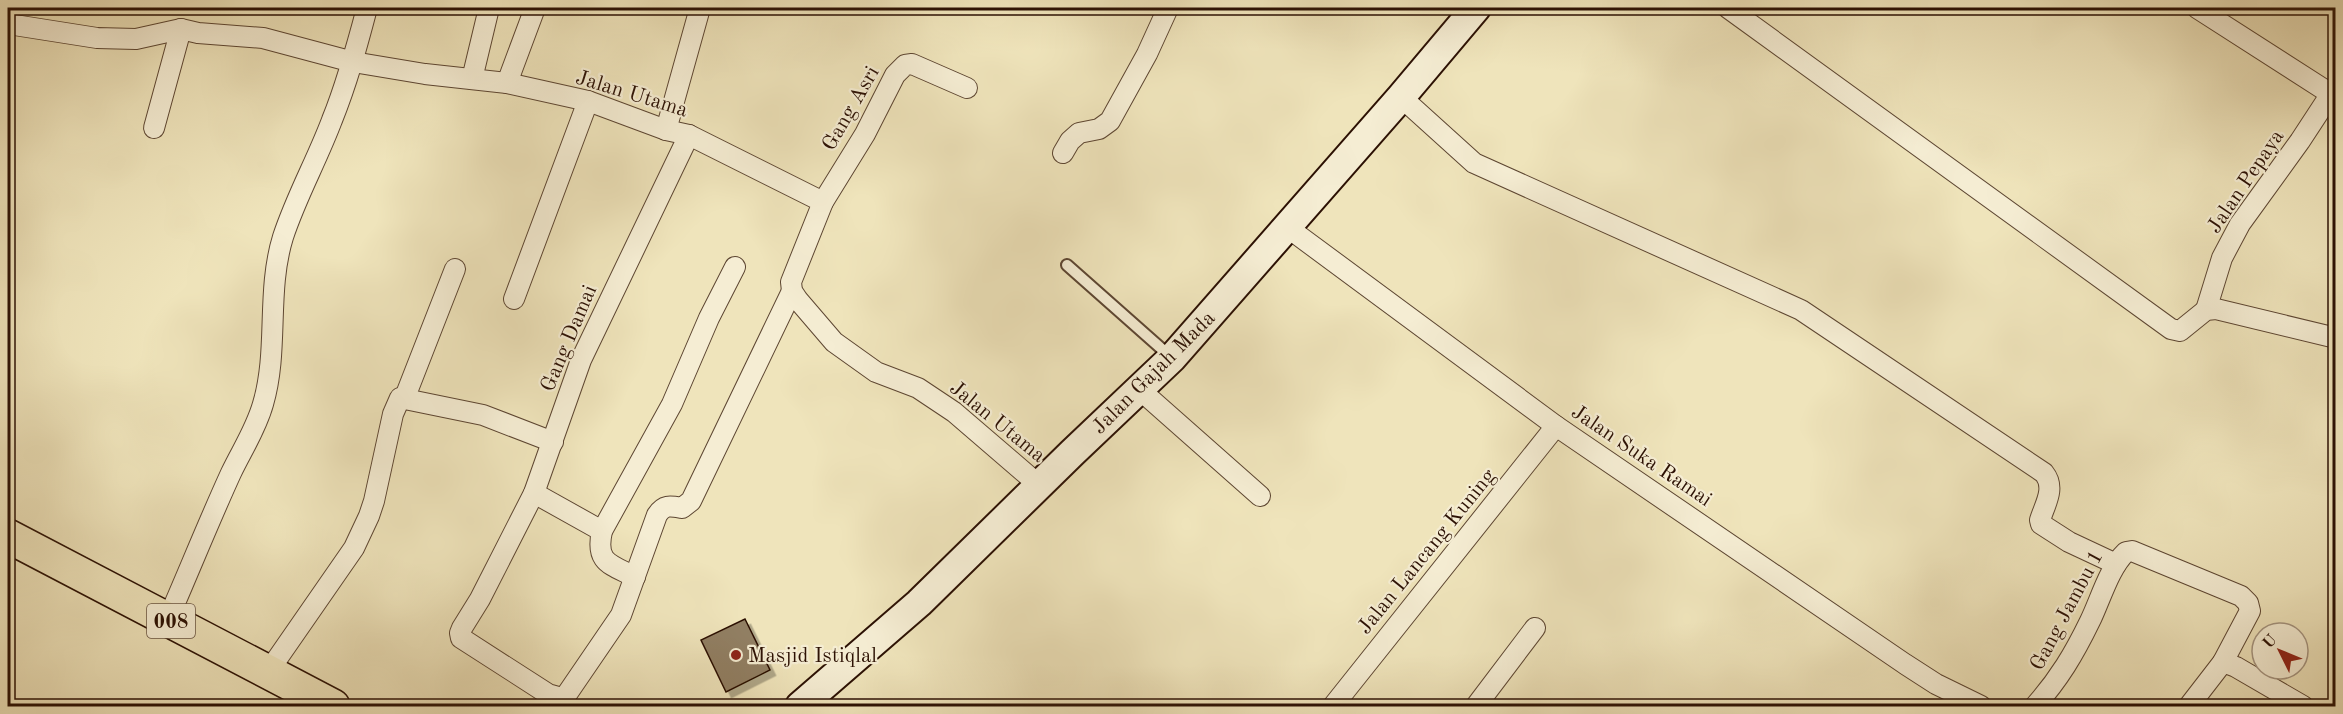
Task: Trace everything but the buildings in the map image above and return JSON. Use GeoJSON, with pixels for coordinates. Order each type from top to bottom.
{"type":"FeatureCollection","features":[{"type":"Feature","properties":{"kind":"highway","name":"008"},"geometry":{"type":"LineString","coordinates":[[8,536],[333,706]]}},
{"type":"Feature","properties":{"kind":"street"},"geometry":{"type":"LineString","coordinates":[[168,619],[232,472],[253,431],[263,403],[270,373],[274,277],[282,240],[333,119],[353,62],[367,8]]}},
{"type":"Feature","properties":{"kind":"street"},"geometry":{"type":"LineString","coordinates":[[472,79],[489,8]]}},
{"type":"Feature","properties":{"kind":"street"},"geometry":{"type":"LineString","coordinates":[[507,83],[535,8]]}},
{"type":"Feature","properties":{"kind":"street"},"geometry":{"type":"LineString","coordinates":[[666,130],[700,8]]}},
{"type":"Feature","properties":{"kind":"street"},"geometry":{"type":"LineString","coordinates":[[1063,153],[1070,141],[1079,133],[1099,129],[1110,121],[1147,54],[1168,8]]}},
{"type":"Feature","properties":{"kind":"street","name":"Jalan Gajah Mada"},"geometry":{"type":"LineString","coordinates":[[800,706],[920,603],[1172,358],[1476,8]]}},
{"type":"Feature","properties":{"kind":"street"},"geometry":{"type":"LineString","coordinates":[[1728,8],[2171,328],[2180,331],[2206,310],[2218,309],[2336,338]]}},
{"type":"Feature","properties":{"kind":"street"},"geometry":{"type":"LineString","coordinates":[[2197,8],[2333,90]]}},
{"type":"Feature","properties":{"kind":"street","name":"Jalan Utama"},"geometry":{"type":"LineString","coordinates":[[8,24],[107,39],[136,39],[181,29],[198,33],[263,38],[353,62],[507,83],[588,101],[666,130],[689,135],[823,202]]}},
{"type":"Feature","properties":{"kind":"street"},"geometry":{"type":"LineString","coordinates":[[153,129],[181,29]]}},
{"type":"Feature","properties":{"kind":"street","name":"Gang Asri"},"geometry":{"type":"LineString","coordinates":[[823,202],[865,134],[895,75],[905,65],[912,64],[967,88]]}},
{"type":"Feature","properties":{"kind":"street","name":"Jalan Pepaya"},"geometry":{"type":"LineString","coordinates":[[2206,310],[2222,258],[2240,224],[2300,141],[2333,90]]}},
{"type":"Feature","properties":{"kind":"street"},"geometry":{"type":"LineString","coordinates":[[1401,97],[1474,163],[1801,309],[1849,340],[2044,473],[2050,480],[2050,489],[2040,520],[2041,524],[2069,542],[2116,564]]}},
{"type":"Feature","properties":{"kind":"street"},"geometry":{"type":"LineString","coordinates":[[514,299],[588,101]]}},
{"type":"Feature","properties":{"kind":"street","name":"Gang Damai"},"geometry":{"type":"LineString","coordinates":[[635,577],[621,615],[562,698],[548,694],[461,638],[462,628],[480,599],[534,493],[581,360],[689,135]]}},
{"type":"Feature","properties":{"kind":"street"},"geometry":{"type":"LineString","coordinates":[[735,267],[708,318],[672,404],[602,531],[599,545],[604,559],[635,577],[660,510],[669,506],[682,508],[691,501],[792,291],[791,282],[794,273],[823,202]]}},
{"type":"Feature","properties":{"kind":"street","name":"Jalan Suka Ramai"},"geometry":{"type":"LineString","coordinates":[[1287,227],[1556,426],[1905,664],[1936,684],[1981,706]]}},
{"type":"Feature","properties":{"kind":"street"},"geometry":{"type":"LineString","coordinates":[[405,397],[455,269]]}},
{"type":"Feature","properties":{"kind":"street","name":"Jalan Utama"},"geometry":{"type":"LineString","coordinates":[[792,291],[834,342],[876,372],[918,388],[954,411],[1039,485]]}},
{"type":"Feature","properties":{"kind":"street"},"geometry":{"type":"LineString","coordinates":[[1139,389],[1260,496]]}},
{"type":"Feature","properties":{"kind":"street"},"geometry":{"type":"LineString","coordinates":[[268,672],[354,548],[374,501],[396,402],[400,398],[405,397],[483,415],[553,442]]}},
{"type":"Feature","properties":{"kind":"street","name":"Jalan Lancang Kuning"},"geometry":{"type":"LineString","coordinates":[[1335,706],[1556,426]]}},
{"type":"Feature","properties":{"kind":"street"},"geometry":{"type":"LineString","coordinates":[[534,493],[602,531]]}},
{"type":"Feature","properties":{"kind":"street","name":"Gang Jambu 1"},"geometry":{"type":"LineString","coordinates":[[2035,706],[2060,678],[2116,564],[2126,552],[2132,551],[2198,577],[2241,596],[2248,603],[2250,611],[2223,662]]}},
{"type":"Feature","properties":{"kind":"street"},"geometry":{"type":"LineString","coordinates":[[1476,706],[1535,628]]}},
{"type":"Feature","properties":{"kind":"street"},"geometry":{"type":"LineString","coordinates":[[2190,706],[2223,662],[2245,672],[2303,706]]}},
{"type":"Feature","properties":{"kind":"lane"},"geometry":{"type":"LineString","coordinates":[[1067,264],[1172,358]]}},
{"type":"Feature","properties":{"kind":"place","name":"Masjid Istiqlal"},"geometry":{"type":"Point","coordinates":[736,655]}}]}
